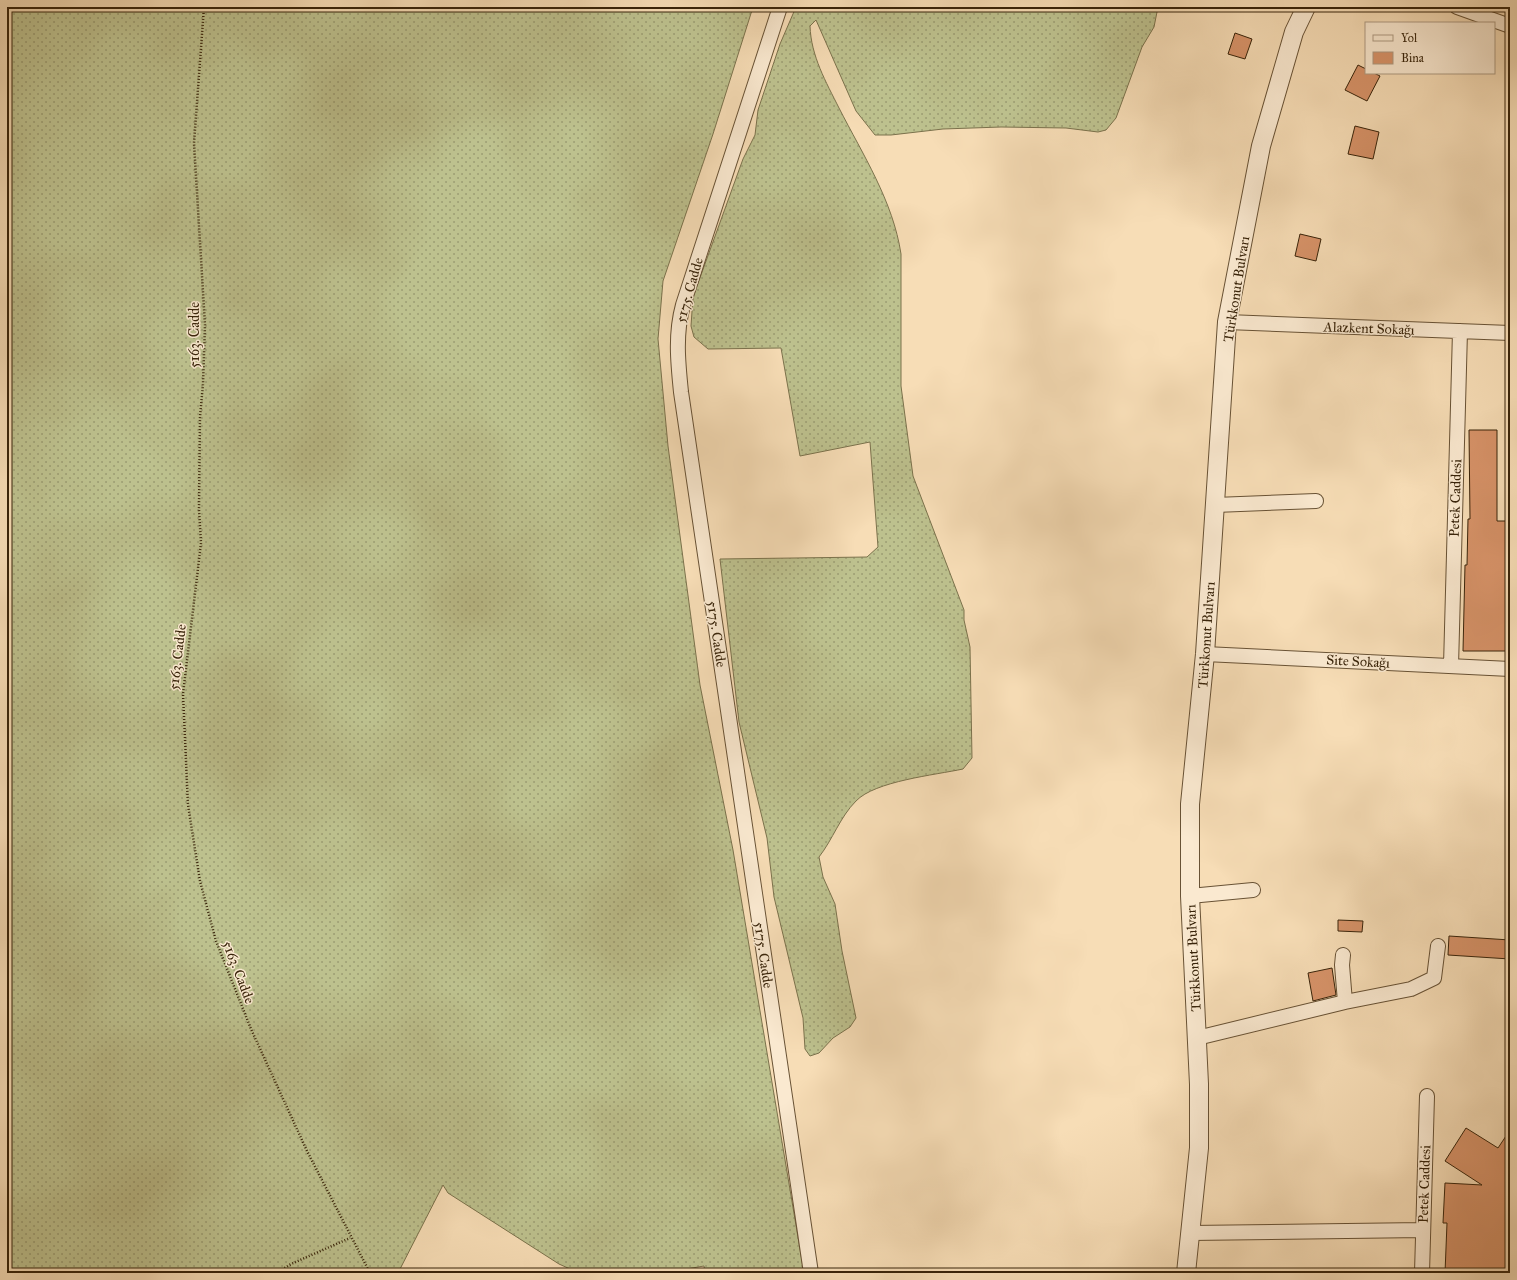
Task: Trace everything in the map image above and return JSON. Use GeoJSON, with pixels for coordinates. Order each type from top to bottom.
{"type":"FeatureCollection","features":[{"type":"Feature","properties":{"kind":"street","name":"5175. Cadde"},"geometry":{"type":"LineString","coordinates":[[780,7],[683,305],[679,324],[678,346],[681,392],[811,1273]]}},
{"type":"Feature","properties":{"kind":"street","name":"Türkkonut Bulvarı"},"geometry":{"type":"LineString","coordinates":[[1186,1273],[1199,1148],[1197,1038],[1190,896],[1190,804],[1205,654],[1227,322],[1261,146],[1294,32],[1306,7]]}},
{"type":"Feature","properties":{"kind":"street"},"geometry":{"type":"LineString","coordinates":[[1457,7],[1510,26]]}},
{"type":"Feature","properties":{"kind":"street","name":"Alazkent Sokağı"},"geometry":{"type":"LineString","coordinates":[[1227,322],[1510,333]]}},
{"type":"Feature","properties":{"kind":"street","name":"Petek Caddesi"},"geometry":{"type":"LineString","coordinates":[[1451,666],[1460,331]]}},
{"type":"Feature","properties":{"kind":"street"},"geometry":{"type":"LineString","coordinates":[[1215,505],[1316,501]]}},
{"type":"Feature","properties":{"kind":"street","name":"Site Sokağı"},"geometry":{"type":"LineString","coordinates":[[1205,654],[1510,669]]}},
{"type":"Feature","properties":{"kind":"street"},"geometry":{"type":"LineString","coordinates":[[1190,896],[1253,890]]}},
{"type":"Feature","properties":{"kind":"street"},"geometry":{"type":"LineString","coordinates":[[1197,1038],[1345,1002],[1411,990],[1434,978],[1438,946]]}},
{"type":"Feature","properties":{"kind":"street"},"geometry":{"type":"LineString","coordinates":[[1343,955],[1342,965],[1345,1002]]}},
{"type":"Feature","properties":{"kind":"street","name":"Petek Caddesi"},"geometry":{"type":"LineString","coordinates":[[1422,1273],[1427,1096]]}},
{"type":"Feature","properties":{"kind":"street"},"geometry":{"type":"LineString","coordinates":[[1190,1232],[1423,1230]]}},
{"type":"Feature","properties":{"kind":"path","name":"5163. Cadde"},"geometry":{"type":"LineString","coordinates":[[204,7],[194,143],[205,325],[203,384],[200,417],[199,510],[201,543],[183,694],[188,805],[200,881],[216,941],[251,1029],[307,1151],[350,1238],[370,1273]]}},
{"type":"Feature","properties":{"kind":"path"},"geometry":{"type":"LineString","coordinates":[[277,1273],[291,1264],[350,1238]]}},
{"type":"Feature","properties":{"kind":"green space"},"geometry":{"type":"Polygon","coordinates":[[[7,7],[753,7],[713,134],[663,281],[658,339],[668,446],[700,685],[733,850],[804,1273],[705,1273],[704,1266],[663,1273],[579,1273],[559,1264],[448,1193],[443,1185],[398,1273],[7,1273],[7,7]]]}},
{"type":"Feature","properties":{"kind":"green space"},"geometry":{"type":"Polygon","coordinates":[[[796,7],[1158,7],[1154,27],[1142,47],[1116,118],[1106,130],[1098,132],[1066,128],[1001,127],[943,129],[891,135],[875,135],[856,111],[816,20],[810,26],[813,48],[820,68],[876,179],[897,234],[901,254],[901,386],[913,476],[964,610],[964,620],[970,647],[972,758],[963,769],[906,780],[877,788],[865,794],[850,807],[819,857],[823,877],[835,904],[842,951],[856,1018],[850,1027],[833,1038],[819,1053],[810,1056],[805,1049],[803,1018],[774,897],[767,838],[739,722],[720,559],[867,557],[878,547],[870,442],[800,456],[781,348],[708,349],[694,337],[691,326],[693,297],[743,159],[755,135],[758,110],[780,44],[796,7]]]}},
{"type":"Feature","properties":{"kind":"building"},"geometry":{"type":"Polygon","coordinates":[[[1235,33],[1252,39],[1245,59],[1228,54],[1235,33]]]}},
{"type":"Feature","properties":{"kind":"building"},"geometry":{"type":"Polygon","coordinates":[[[1358,65],[1365,68],[1365,74],[1376,74],[1380,76],[1367,101],[1345,90],[1358,65]]]}},
{"type":"Feature","properties":{"kind":"building"},"geometry":{"type":"Polygon","coordinates":[[[1355,126],[1379,132],[1373,159],[1348,154],[1355,126]]]}},
{"type":"Feature","properties":{"kind":"building"},"geometry":{"type":"Polygon","coordinates":[[[1300,234],[1321,239],[1316,261],[1295,256],[1300,234]]]}},
{"type":"Feature","properties":{"kind":"building"},"geometry":{"type":"Polygon","coordinates":[[[1469,430],[1497,430],[1497,521],[1510,521],[1510,651],[1463,651],[1465,565],[1467,565],[1468,519],[1470,519],[1469,430]]]}},
{"type":"Feature","properties":{"kind":"building"},"geometry":{"type":"Polygon","coordinates":[[[1338,920],[1363,921],[1362,932],[1338,931],[1338,920]]]}},
{"type":"Feature","properties":{"kind":"building"},"geometry":{"type":"Polygon","coordinates":[[[1449,936],[1510,940],[1510,959],[1448,955],[1449,936]]]}},
{"type":"Feature","properties":{"kind":"building"},"geometry":{"type":"Polygon","coordinates":[[[1332,968],[1336,995],[1313,1001],[1308,973],[1332,968]]]}},
{"type":"Feature","properties":{"kind":"building"},"geometry":{"type":"Polygon","coordinates":[[[1466,1128],[1498,1148],[1510,1130],[1510,1219],[1507,1272],[1472,1271],[1472,1273],[1445,1273],[1447,1223],[1443,1223],[1445,1183],[1482,1185],[1445,1161],[1466,1128]]]}}]}
